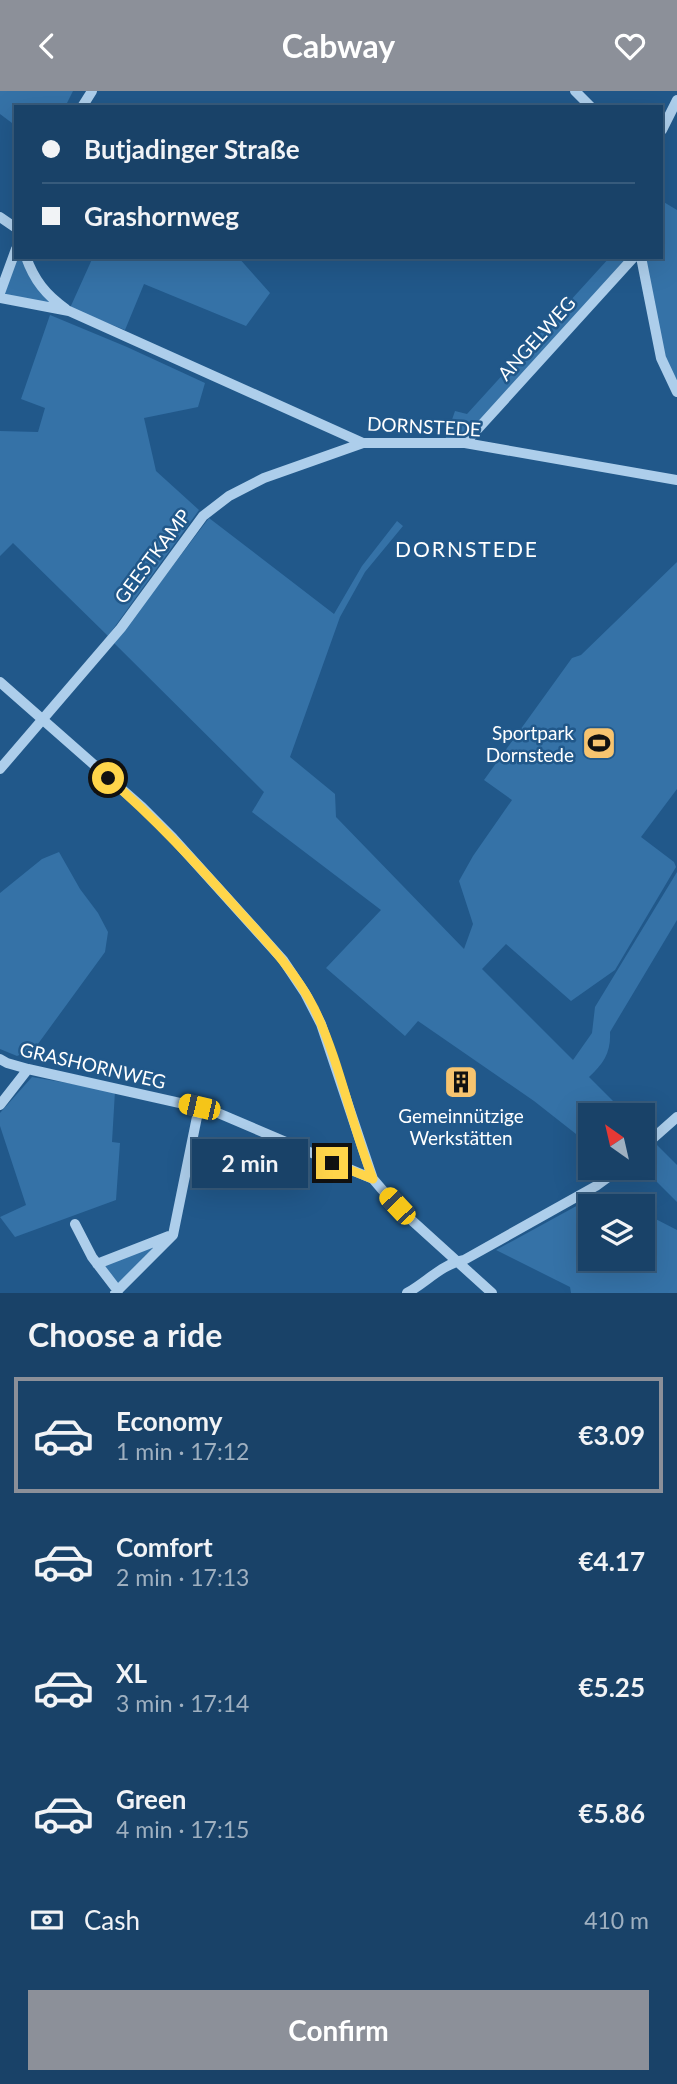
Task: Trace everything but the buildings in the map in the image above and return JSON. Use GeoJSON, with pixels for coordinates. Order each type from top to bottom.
{"type":"FeatureCollection","features":[{"type":"Feature","properties":{"kind":"street"},"geometry":{"type":"LineString","coordinates":[[575,91],[589,105]]}},
{"type":"Feature","properties":{"kind":"street"},"geometry":{"type":"LineString","coordinates":[[663,128],[677,100]]}},
{"type":"Feature","properties":{"kind":"street"},"geometry":{"type":"LineString","coordinates":[[0,292],[14,254]]}},
{"type":"Feature","properties":{"kind":"street","name":"DORNSTEDE"},"geometry":{"type":"LineString","coordinates":[[27,259],[32,273],[49,297],[69,311],[363,443],[465,443],[677,480]]}},
{"type":"Feature","properties":{"kind":"street","name":"ANGELWEG"},"geometry":{"type":"LineString","coordinates":[[465,443],[632,259]]}},
{"type":"Feature","properties":{"kind":"street"},"geometry":{"type":"LineString","coordinates":[[641,259],[661,358],[677,392]]}},
{"type":"Feature","properties":{"kind":"street","name":"DORNSTEDE"},"geometry":{"type":"LineString","coordinates":[[0,298],[69,311]]}},
{"type":"Feature","properties":{"kind":"street","name":"GEESTKAMP"},"geometry":{"type":"LineString","coordinates":[[0,769],[121,628],[203,516],[229,496],[264,478],[363,443]]}},
{"type":"Feature","properties":{"kind":"street"},"geometry":{"type":"LineString","coordinates":[[0,682],[165,830],[283,960],[321,1024],[373,1179],[397,1206],[492,1293]]}},
{"type":"Feature","properties":{"kind":"street","name":"GRASHORNWEG"},"geometry":{"type":"LineString","coordinates":[[0,1059],[28,1069],[199,1107],[244,1123],[373,1179]]}},
{"type":"Feature","properties":{"kind":"street"},"geometry":{"type":"LineString","coordinates":[[0,1105],[28,1069]]}},
{"type":"Feature","properties":{"kind":"street"},"geometry":{"type":"LineString","coordinates":[[75,1224],[97,1264],[117,1292],[173,1235],[199,1107]]}},
{"type":"Feature","properties":{"kind":"street"},"geometry":{"type":"LineString","coordinates":[[655,1136],[677,1117]]}},
{"type":"Feature","properties":{"kind":"street"},"geometry":{"type":"LineString","coordinates":[[407,1293],[426,1282],[449,1262],[464,1259],[604,1180]]}},
{"type":"Feature","properties":{"kind":"street"},"geometry":{"type":"LineString","coordinates":[[97,1264],[173,1235]]}},
{"type":"Feature","properties":{"kind":"shaded area"},"geometry":{"type":"Polygon","coordinates":[[[0,91],[73,91],[66,105],[14,105],[14,124],[0,114],[0,91]]]}},
{"type":"Feature","properties":{"kind":"shaded area"},"geometry":{"type":"Polygon","coordinates":[[[663,202],[677,210],[677,385],[664,355],[644,259],[663,259],[663,202]]]}},
{"type":"Feature","properties":{"kind":"shaded area"},"geometry":{"type":"Polygon","coordinates":[[[15,259],[24,259],[55,306],[3,294],[15,259]]]}},
{"type":"Feature","properties":{"kind":"shaded area"},"geometry":{"type":"Polygon","coordinates":[[[92,259],[240,259],[270,293],[246,326],[144,284],[125,330],[70,308],[92,259]]]}},
{"type":"Feature","properties":{"kind":"shaded area"},"geometry":{"type":"Polygon","coordinates":[[[608,259],[628,259],[464,440],[445,440],[455,411],[467,414],[608,259]]]}},
{"type":"Feature","properties":{"kind":"shaded area"},"geometry":{"type":"Polygon","coordinates":[[[50,315],[205,383],[198,407],[144,418],[156,471],[199,510],[108,636],[13,543],[0,556],[0,431],[38,432],[45,408],[21,399],[50,315]]]}},
{"type":"Feature","properties":{"kind":"shaded area"},"geometry":{"type":"Polygon","coordinates":[[[209,518],[334,614],[362,566],[397,521],[403,526],[365,572],[340,617],[290,757],[335,794],[336,817],[464,949],[473,924],[459,881],[512,800],[484,780],[572,658],[581,655],[677,562],[677,789],[641,837],[674,862],[676,867],[615,970],[571,1001],[506,944],[482,969],[573,1060],[592,1033],[595,1007],[677,872],[677,920],[610,1032],[606,1057],[589,1077],[615,1103],[578,1103],[578,1136],[534,1101],[418,1021],[405,1036],[326,968],[381,910],[252,812],[264,792],[114,643],[209,518]]]}},
{"type":"Feature","properties":{"kind":"shaded area"},"geometry":{"type":"Polygon","coordinates":[[[59,852],[108,932],[105,952],[35,1048],[17,1056],[0,1049],[0,893],[42,859],[59,852]]]}},
{"type":"Feature","properties":{"kind":"shaded area"},"geometry":{"type":"Polygon","coordinates":[[[32,1077],[115,1091],[112,1142],[120,1143],[116,1200],[15,1237],[0,1217],[26,1205],[0,1126],[0,1113],[32,1077]]]}},
{"type":"Feature","properties":{"kind":"shaded area"},"geometry":{"type":"Polygon","coordinates":[[[655,1143],[677,1165],[677,1202],[655,1180],[655,1143]]]}},
{"type":"Feature","properties":{"kind":"shaded area"},"geometry":{"type":"Polygon","coordinates":[[[578,1205],[578,1271],[655,1271],[655,1219],[677,1230],[677,1293],[571,1293],[570,1287],[496,1250],[578,1205]]]}},
{"type":"Feature","properties":{"kind":"shaded area"},"geometry":{"type":"Polygon","coordinates":[[[160,1243],[118,1285],[103,1265],[160,1243]]]}},
{"type":"Feature","properties":{"kind":"place","name":"Sportpark Dornstede"},"geometry":{"type":"Point","coordinates":[599,743]}},
{"type":"Feature","properties":{"kind":"place","name":"Gemeinnützige Werkstätten"},"geometry":{"type":"Point","coordinates":[461,1082]}},
{"type":"Feature","properties":{"kind":"district","name":"DORNSTEDE"},"geometry":{"type":"Point","coordinates":[467,548]}},
{"type":"Feature","properties":{"kind":"route"},"geometry":{"type":"LineString","coordinates":[[108,778],[142,807],[195,861],[283,960],[305,993],[321,1024],[373,1179],[332,1163]]}}]}
